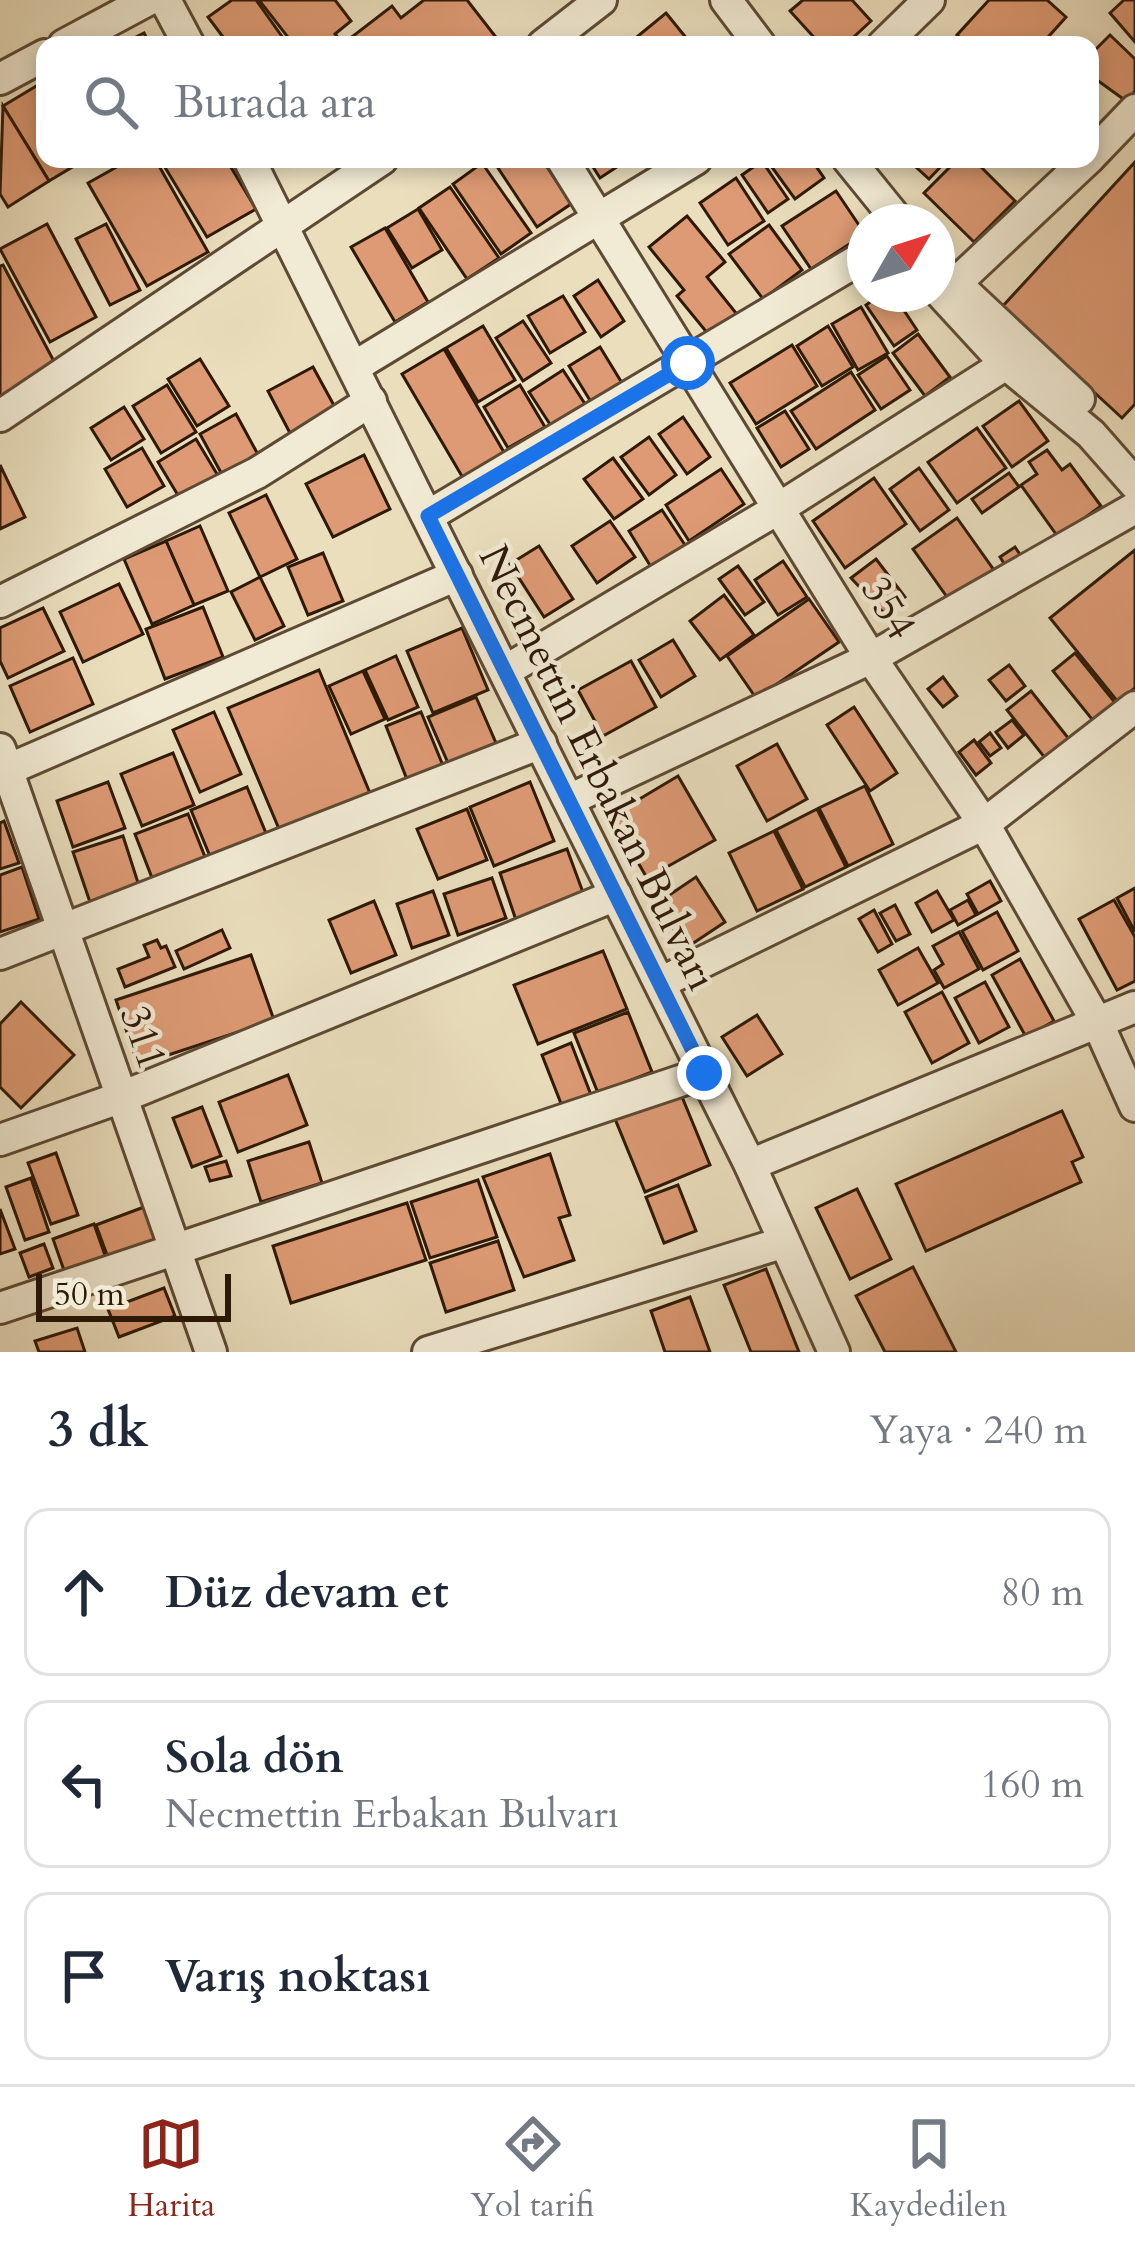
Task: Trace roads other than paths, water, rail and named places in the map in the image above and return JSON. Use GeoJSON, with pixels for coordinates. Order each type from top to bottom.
{"type":"FeatureCollection","features":[{"type":"Feature","properties":{"kind":"street"},"geometry":{"type":"LineString","coordinates":[[81,36],[148,0]]}},
{"type":"Feature","properties":{"kind":"street"},"geometry":{"type":"LineString","coordinates":[[165,0],[184,36]]}},
{"type":"Feature","properties":{"kind":"street"},"geometry":{"type":"LineString","coordinates":[[555,36],[601,0]]}},
{"type":"Feature","properties":{"kind":"street"},"geometry":{"type":"LineString","coordinates":[[706,0],[733,36]]}},
{"type":"Feature","properties":{"kind":"street"},"geometry":{"type":"LineString","coordinates":[[726,0],[753,36]]}},
{"type":"Feature","properties":{"kind":"street"},"geometry":{"type":"LineString","coordinates":[[892,36],[929,0]]}},
{"type":"Feature","properties":{"kind":"street"},"geometry":{"type":"LineString","coordinates":[[0,79],[36,60]]}},
{"type":"Feature","properties":{"kind":"street"},"geometry":{"type":"LineString","coordinates":[[1099,148],[1135,110]]}},
{"type":"Feature","properties":{"kind":"street","name":"Necmettin Erbakan Bulvarı"},"geometry":{"type":"LineString","coordinates":[[254,168],[750,1165],[834,1352]]}},
{"type":"Feature","properties":{"kind":"street"},"geometry":{"type":"LineString","coordinates":[[0,416],[369,168]]}},
{"type":"Feature","properties":{"kind":"street","name":"354"},"geometry":{"type":"LineString","coordinates":[[568,168],[871,658],[984,824],[1099,1026],[1135,1106]]}},
{"type":"Feature","properties":{"kind":"street"},"geometry":{"type":"LineString","coordinates":[[354,367],[682,168]]}},
{"type":"Feature","properties":{"kind":"street"},"geometry":{"type":"LineString","coordinates":[[837,168],[865,204]]}},
{"type":"Feature","properties":{"kind":"street"},"geometry":{"type":"LineString","coordinates":[[855,168],[884,204]]}},
{"type":"Feature","properties":{"kind":"street"},"geometry":{"type":"LineString","coordinates":[[955,270],[1077,168]]}},
{"type":"Feature","properties":{"kind":"street"},"geometry":{"type":"LineString","coordinates":[[428,516],[847,267]]}},
{"type":"Feature","properties":{"kind":"street"},"geometry":{"type":"LineString","coordinates":[[955,291],[1135,454]]}},
{"type":"Feature","properties":{"kind":"street"},"geometry":{"type":"LineString","coordinates":[[955,296],[1006,364],[1091,434],[1135,484]]}},
{"type":"Feature","properties":{"kind":"street"},"geometry":{"type":"LineString","coordinates":[[505,671],[781,507],[1006,364]]}},
{"type":"Feature","properties":{"kind":"street"},"geometry":{"type":"LineString","coordinates":[[0,602],[256,473],[371,401]]}},
{"type":"Feature","properties":{"kind":"street"},"geometry":{"type":"LineString","coordinates":[[569,800],[871,658],[1135,508]]}},
{"type":"Feature","properties":{"kind":"street"},"geometry":{"type":"LineString","coordinates":[[2,764],[457,575]]}},
{"type":"Feature","properties":{"kind":"street"},"geometry":{"type":"LineString","coordinates":[[660,983],[984,824],[1135,707]]}},
{"type":"Feature","properties":{"kind":"street"},"geometry":{"type":"LineString","coordinates":[[0,954],[541,743]]}},
{"type":"Feature","properties":{"kind":"street","name":"311"},"geometry":{"type":"LineString","coordinates":[[2,764],[211,1352]]}},
{"type":"Feature","properties":{"kind":"street"},"geometry":{"type":"LineString","coordinates":[[0,1141],[122,1097],[616,895]]}},
{"type":"Feature","properties":{"kind":"street"},"geometry":{"type":"LineString","coordinates":[[750,1165],[1099,1026],[1135,1007]]}},
{"type":"Feature","properties":{"kind":"street"},"geometry":{"type":"LineString","coordinates":[[0,1308],[704,1073]]}},
{"type":"Feature","properties":{"kind":"street"},"geometry":{"type":"LineString","coordinates":[[428,1352],[782,1243]]}}]}
